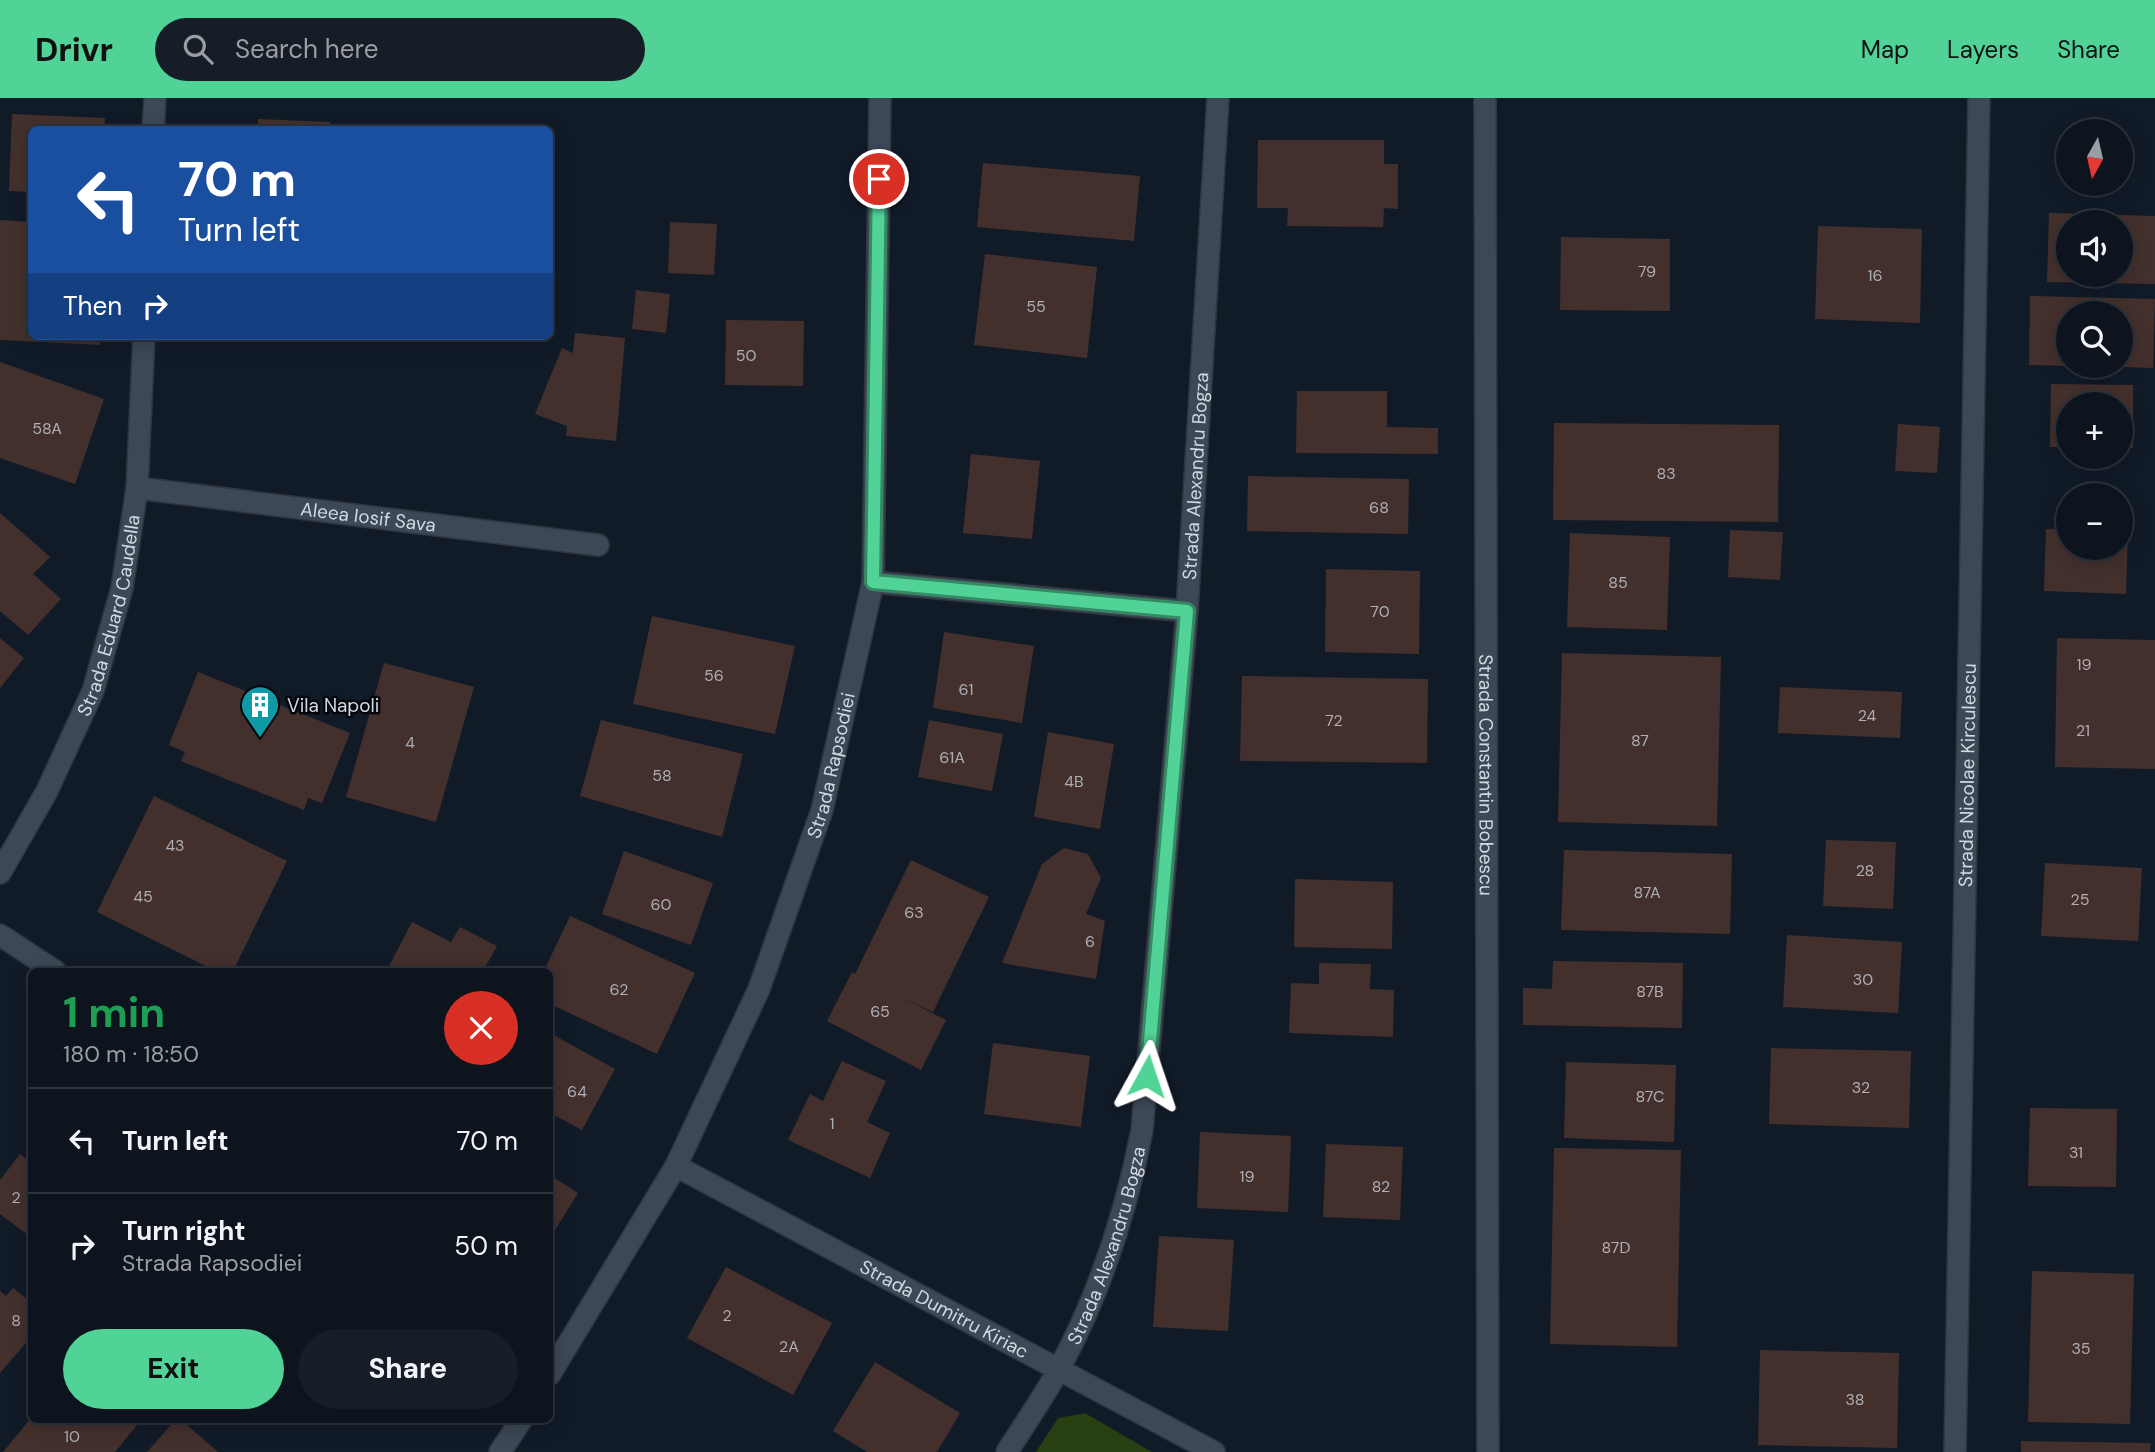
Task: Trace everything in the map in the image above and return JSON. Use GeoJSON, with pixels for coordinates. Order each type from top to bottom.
{"type":"FeatureCollection","features":[{"type":"Feature","properties":{"kind":"street"},"geometry":{"type":"LineString","coordinates":[[153,126],[155,98]]}},
{"type":"Feature","properties":{"kind":"street","name":"Strada Rapsodiei"},"geometry":{"type":"LineString","coordinates":[[553,1369],[676,1166],[759,989],[822,810],[873,582],[880,98]]}},
{"type":"Feature","properties":{"kind":"street","name":"Strada Alexandru Bogza"},"geometry":{"type":"LineString","coordinates":[[1007,1452],[1059,1369],[1106,1266],[1130,1188],[1142,1130],[1187,611],[1218,98]]}},
{"type":"Feature","properties":{"kind":"street","name":"Strada Constantin Bobescu"},"geometry":{"type":"LineString","coordinates":[[1485,98],[1488,1452]]}},
{"type":"Feature","properties":{"kind":"street","name":"Strada Nicolae Kirculescu"},"geometry":{"type":"LineString","coordinates":[[1955,1452],[1979,98]]}},
{"type":"Feature","properties":{"kind":"street","name":"Strada Eduard Caudella"},"geometry":{"type":"LineString","coordinates":[[0,873],[47,791],[93,691],[122,588],[137,488],[144,340]]}},
{"type":"Feature","properties":{"kind":"street","name":"Aleea Iosif Sava"},"geometry":{"type":"LineString","coordinates":[[137,488],[598,545]]}},
{"type":"Feature","properties":{"kind":"street"},"geometry":{"type":"LineString","coordinates":[[873,582],[1187,611]]}},
{"type":"Feature","properties":{"kind":"street"},"geometry":{"type":"LineString","coordinates":[[0,935],[50,968]]}},
{"type":"Feature","properties":{"kind":"street","name":"Strada Dumitru Kiriac"},"geometry":{"type":"LineString","coordinates":[[676,1166],[1214,1452]]}},
{"type":"Feature","properties":{"kind":"street"},"geometry":{"type":"LineString","coordinates":[[500,1452],[519,1423]]}},
{"type":"Feature","properties":{"kind":"green space"},"geometry":{"type":"Polygon","coordinates":[[[1085,1413],[1152,1452],[1036,1452],[1058,1418],[1085,1413]]]}},
{"type":"Feature","properties":{"kind":"building"},"geometry":{"type":"Polygon","coordinates":[[[12,114],[105,118],[104,126],[28,126],[28,192],[9,191],[12,114]]]}},
{"type":"Feature","properties":{"kind":"building"},"geometry":{"type":"Polygon","coordinates":[[[258,119],[330,122],[330,126],[258,126],[258,119]]]}},
{"type":"Feature","properties":{"kind":"building"},"geometry":{"type":"Polygon","coordinates":[[[1258,140],[1384,140],[1384,164],[1398,164],[1398,209],[1384,208],[1383,227],[1287,226],[1288,208],[1257,208],[1258,140]]]}},
{"type":"Feature","properties":{"kind":"building"},"geometry":{"type":"Polygon","coordinates":[[[983,163],[1140,176],[1134,241],[977,227],[983,163]]]}},
{"type":"Feature","properties":{"kind":"building"},"geometry":{"type":"Polygon","coordinates":[[[2049,213],[2056,213],[2056,282],[2047,282],[2049,213]]]}},
{"type":"Feature","properties":{"kind":"building"},"geometry":{"type":"Polygon","coordinates":[[[2133,215],[2155,216],[2155,284],[2133,284],[2133,215]]]}},
{"type":"Feature","properties":{"kind":"building"},"geometry":{"type":"Polygon","coordinates":[[[0,220],[28,222],[28,340],[100,340],[100,345],[0,340],[0,220]]]}},
{"type":"Feature","properties":{"kind":"building"},"geometry":{"type":"Polygon","coordinates":[[[670,222],[717,224],[714,275],[668,273],[670,222]]]}},
{"type":"Feature","properties":{"kind":"building"},"geometry":{"type":"Polygon","coordinates":[[[1818,226],[1922,229],[1920,323],[1815,319],[1818,226]]]}},
{"type":"Feature","properties":{"kind":"building"},"geometry":{"type":"Polygon","coordinates":[[[1561,237],[1670,239],[1670,311],[1560,310],[1561,237]]]}},
{"type":"Feature","properties":{"kind":"building"},"geometry":{"type":"Polygon","coordinates":[[[985,254],[1097,267],[1087,358],[974,345],[985,254]]]}},
{"type":"Feature","properties":{"kind":"building"},"geometry":{"type":"Polygon","coordinates":[[[636,290],[670,294],[666,333],[632,329],[636,290]]]}},
{"type":"Feature","properties":{"kind":"building"},"geometry":{"type":"Polygon","coordinates":[[[2030,296],[2155,299],[2153,368],[2133,367],[2133,301],[2056,301],[2056,366],[2029,365],[2030,296]]]}},
{"type":"Feature","properties":{"kind":"building"},"geometry":{"type":"Polygon","coordinates":[[[726,320],[804,321],[803,386],[725,385],[726,320]]]}},
{"type":"Feature","properties":{"kind":"building"},"geometry":{"type":"Polygon","coordinates":[[[575,333],[625,338],[616,441],[566,436],[567,426],[535,414],[562,348],[573,353],[575,333]]]}},
{"type":"Feature","properties":{"kind":"building"},"geometry":{"type":"Polygon","coordinates":[[[0,362],[104,399],[75,484],[0,458],[0,362]]]}},
{"type":"Feature","properties":{"kind":"building"},"geometry":{"type":"Polygon","coordinates":[[[2051,384],[2133,385],[2133,392],[2056,392],[2056,447],[2050,447],[2051,384]]]}},
{"type":"Feature","properties":{"kind":"building"},"geometry":{"type":"Polygon","coordinates":[[[1297,391],[1387,391],[1387,427],[1438,428],[1438,454],[1296,453],[1297,391]]]}},
{"type":"Feature","properties":{"kind":"building"},"geometry":{"type":"Polygon","coordinates":[[[1554,423],[1779,425],[1778,522],[1553,520],[1554,423]]]}},
{"type":"Feature","properties":{"kind":"building"},"geometry":{"type":"Polygon","coordinates":[[[1898,424],[1940,427],[1937,473],[1895,471],[1898,424]]]}},
{"type":"Feature","properties":{"kind":"building"},"geometry":{"type":"Polygon","coordinates":[[[971,454],[1040,461],[1032,539],[963,533],[971,454]]]}},
{"type":"Feature","properties":{"kind":"building"},"geometry":{"type":"Polygon","coordinates":[[[1248,476],[1409,479],[1408,534],[1247,531],[1248,476]]]}},
{"type":"Feature","properties":{"kind":"building"},"geometry":{"type":"Polygon","coordinates":[[[0,513],[50,557],[33,574],[61,599],[28,635],[0,611],[0,513]]]}},
{"type":"Feature","properties":{"kind":"building"},"geometry":{"type":"Polygon","coordinates":[[[2046,529],[2056,529],[2056,560],[2127,560],[2126,594],[2044,591],[2046,529]]]}},
{"type":"Feature","properties":{"kind":"building"},"geometry":{"type":"Polygon","coordinates":[[[1730,530],[1783,532],[1780,580],[1728,577],[1730,530]]]}},
{"type":"Feature","properties":{"kind":"building"},"geometry":{"type":"Polygon","coordinates":[[[1570,533],[1670,537],[1667,630],[1567,627],[1570,533]]]}},
{"type":"Feature","properties":{"kind":"building"},"geometry":{"type":"Polygon","coordinates":[[[1326,569],[1420,571],[1419,654],[1325,652],[1326,569]]]}},
{"type":"Feature","properties":{"kind":"building"},"geometry":{"type":"Polygon","coordinates":[[[652,616],[795,646],[775,734],[633,704],[652,616]]]}},
{"type":"Feature","properties":{"kind":"building"},"geometry":{"type":"Polygon","coordinates":[[[944,632],[1034,646],[1022,723],[933,708],[944,632]]]}},
{"type":"Feature","properties":{"kind":"building"},"geometry":{"type":"Polygon","coordinates":[[[0,638],[24,658],[0,688],[0,638]]]}},
{"type":"Feature","properties":{"kind":"building"},"geometry":{"type":"Polygon","coordinates":[[[2057,638],[2155,640],[2155,769],[2055,767],[2057,638]]]}},
{"type":"Feature","properties":{"kind":"building"},"geometry":{"type":"Polygon","coordinates":[[[1562,653],[1721,657],[1717,826],[1558,822],[1562,653]]]}},
{"type":"Feature","properties":{"kind":"building"},"geometry":{"type":"Polygon","coordinates":[[[384,663],[474,687],[436,822],[346,797],[384,663]]]}},
{"type":"Feature","properties":{"kind":"building","name":"Vila Napoli"},"geometry":{"type":"Polygon","coordinates":[[[198,672],[350,733],[322,803],[308,798],[304,810],[181,761],[185,752],[169,745],[198,672]]]}},
{"type":"Feature","properties":{"kind":"building"},"geometry":{"type":"Polygon","coordinates":[[[1242,676],[1428,679],[1427,763],[1240,761],[1242,676]]]}},
{"type":"Feature","properties":{"kind":"building"},"geometry":{"type":"Polygon","coordinates":[[[1780,687],[1902,692],[1900,738],[1778,733],[1780,687]]]}},
{"type":"Feature","properties":{"kind":"building"},"geometry":{"type":"Polygon","coordinates":[[[601,720],[743,754],[722,837],[580,796],[601,720]]]}},
{"type":"Feature","properties":{"kind":"building"},"geometry":{"type":"Polygon","coordinates":[[[929,720],[1003,734],[992,791],[918,777],[929,720]]]}},
{"type":"Feature","properties":{"kind":"building"},"geometry":{"type":"Polygon","coordinates":[[[1048,732],[1114,744],[1100,829],[1034,817],[1048,732]]]}},
{"type":"Feature","properties":{"kind":"building"},"geometry":{"type":"Polygon","coordinates":[[[154,796],[287,861],[234,968],[210,968],[97,912],[154,796]]]}},
{"type":"Feature","properties":{"kind":"building"},"geometry":{"type":"Polygon","coordinates":[[[1826,840],[1896,842],[1893,909],[1823,906],[1826,840]]]}},
{"type":"Feature","properties":{"kind":"building"},"geometry":{"type":"Polygon","coordinates":[[[1064,848],[1088,854],[1101,878],[1086,914],[1105,921],[1096,979],[1002,963],[1042,864],[1064,848]]]}},
{"type":"Feature","properties":{"kind":"building"},"geometry":{"type":"Polygon","coordinates":[[[1564,850],[1732,854],[1730,934],[1561,930],[1564,850]]]}},
{"type":"Feature","properties":{"kind":"building"},"geometry":{"type":"Polygon","coordinates":[[[624,851],[713,883],[691,945],[602,914],[624,851]]]}},
{"type":"Feature","properties":{"kind":"building"},"geometry":{"type":"Polygon","coordinates":[[[911,860],[989,897],[933,1012],[901,997],[946,1020],[921,1070],[827,1021],[852,972],[855,974],[911,860]]]}},
{"type":"Feature","properties":{"kind":"building"},"geometry":{"type":"Polygon","coordinates":[[[2045,863],[2142,868],[2138,941],[2041,936],[2045,863]]]}},
{"type":"Feature","properties":{"kind":"building"},"geometry":{"type":"Polygon","coordinates":[[[1295,879],[1393,882],[1392,949],[1294,947],[1295,879]]]}},
{"type":"Feature","properties":{"kind":"building"},"geometry":{"type":"Polygon","coordinates":[[[570,916],[695,973],[657,1054],[553,1005],[553,968],[545,968],[570,916]]]}},
{"type":"Feature","properties":{"kind":"building"},"geometry":{"type":"Polygon","coordinates":[[[412,922],[451,942],[460,927],[497,946],[485,968],[388,968],[412,922]]]}},
{"type":"Feature","properties":{"kind":"building"},"geometry":{"type":"Polygon","coordinates":[[[1787,935],[1902,942],[1898,1013],[1783,1007],[1787,935]]]}},
{"type":"Feature","properties":{"kind":"building"},"geometry":{"type":"Polygon","coordinates":[[[1553,961],[1683,963],[1682,1028],[1523,1025],[1523,988],[1552,989],[1553,961]]]}},
{"type":"Feature","properties":{"kind":"building"},"geometry":{"type":"Polygon","coordinates":[[[1319,963],[1371,964],[1370,989],[1394,990],[1393,1037],[1289,1033],[1291,983],[1319,984],[1319,963]]]}},
{"type":"Feature","properties":{"kind":"building"},"geometry":{"type":"Polygon","coordinates":[[[553,1035],[615,1069],[582,1130],[553,1115],[553,1035]]]}},
{"type":"Feature","properties":{"kind":"building"},"geometry":{"type":"Polygon","coordinates":[[[993,1043],[1090,1056],[1081,1127],[984,1114],[993,1043]]]}},
{"type":"Feature","properties":{"kind":"building"},"geometry":{"type":"Polygon","coordinates":[[[1771,1048],[1911,1051],[1909,1128],[1769,1124],[1771,1048]]]}},
{"type":"Feature","properties":{"kind":"building"},"geometry":{"type":"Polygon","coordinates":[[[842,1061],[886,1081],[867,1122],[890,1133],[870,1178],[788,1140],[810,1094],[823,1101],[842,1061]]]}},
{"type":"Feature","properties":{"kind":"building"},"geometry":{"type":"Polygon","coordinates":[[[1566,1062],[1676,1065],[1674,1142],[1564,1138],[1566,1062]]]}},
{"type":"Feature","properties":{"kind":"building"},"geometry":{"type":"Polygon","coordinates":[[[2030,1108],[2117,1109],[2116,1187],[2028,1186],[2030,1108]]]}},
{"type":"Feature","properties":{"kind":"building"},"geometry":{"type":"Polygon","coordinates":[[[1200,1132],[1291,1136],[1288,1212],[1197,1208],[1200,1132]]]}},
{"type":"Feature","properties":{"kind":"building"},"geometry":{"type":"Polygon","coordinates":[[[1326,1144],[1403,1147],[1400,1220],[1323,1217],[1326,1144]]]}},
{"type":"Feature","properties":{"kind":"building"},"geometry":{"type":"Polygon","coordinates":[[[1554,1148],[1681,1150],[1677,1347],[1550,1344],[1554,1148]]]}},
{"type":"Feature","properties":{"kind":"building"},"geometry":{"type":"Polygon","coordinates":[[[20,1154],[28,1160],[28,1235],[0,1214],[0,1180],[20,1154]]]}},
{"type":"Feature","properties":{"kind":"building"},"geometry":{"type":"Polygon","coordinates":[[[553,1177],[578,1193],[553,1233],[553,1177]]]}},
{"type":"Feature","properties":{"kind":"building"},"geometry":{"type":"Polygon","coordinates":[[[1159,1236],[1234,1240],[1228,1331],[1153,1327],[1159,1236]]]}},
{"type":"Feature","properties":{"kind":"building"},"geometry":{"type":"Polygon","coordinates":[[[726,1267],[832,1323],[793,1395],[687,1338],[726,1267]]]}},
{"type":"Feature","properties":{"kind":"building"},"geometry":{"type":"Polygon","coordinates":[[[2032,1271],[2134,1274],[2130,1424],[2028,1422],[2032,1271]]]}},
{"type":"Feature","properties":{"kind":"building"},"geometry":{"type":"Polygon","coordinates":[[[13,1288],[28,1300],[28,1341],[0,1373],[0,1291],[6,1296],[13,1288]]]}},
{"type":"Feature","properties":{"kind":"building"},"geometry":{"type":"Polygon","coordinates":[[[1760,1350],[1899,1353],[1897,1448],[1758,1445],[1760,1350]]]}},
{"type":"Feature","properties":{"kind":"building"},"geometry":{"type":"Polygon","coordinates":[[[875,1362],[960,1413],[937,1452],[867,1452],[833,1431],[875,1362]]]}},
{"type":"Feature","properties":{"kind":"building"},"geometry":{"type":"Polygon","coordinates":[[[28,1422],[139,1423],[115,1452],[3,1452],[28,1422]]]}},
{"type":"Feature","properties":{"kind":"building"},"geometry":{"type":"Polygon","coordinates":[[[172,1423],[185,1423],[218,1452],[147,1452],[172,1423]]]}},
{"type":"Feature","properties":{"kind":"building"},"geometry":{"type":"Polygon","coordinates":[[[2021,1441],[2151,1443],[2150,1452],[2021,1452],[2021,1441]]]}},
{"type":"Feature","properties":{"kind":"place","name":"Vila Napoli"},"geometry":{"type":"Point","coordinates":[260,739]}},
{"type":"Feature","properties":{"kind":"route"},"geometry":{"type":"LineString","coordinates":[[879,179],[873,582],[1187,611],[1147,1076]]}}]}
